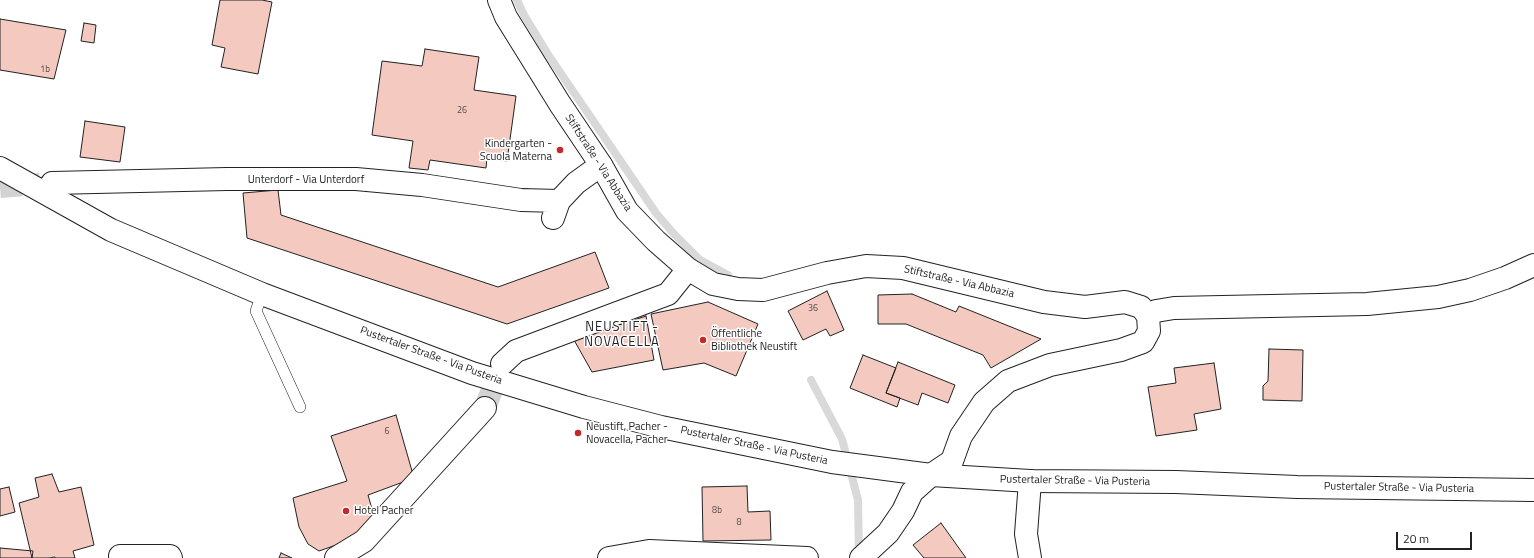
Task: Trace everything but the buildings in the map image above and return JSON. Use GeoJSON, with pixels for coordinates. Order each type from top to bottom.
{"type":"FeatureCollection","features":[{"type":"Feature","properties":{"kind":"street","name":"Stiftstraße - Via Abbazia"},"geometry":{"type":"LineString","coordinates":[[499,0],[506,17],[560,104],[601,165],[627,210],[656,241],[688,269],[713,284],[738,289],[763,290],[827,273],[866,266],[903,268],[1044,302],[1085,307],[1125,302],[1141,307],[1148,316]]}},
{"type":"Feature","properties":{"kind":"street","name":"Unterdorf - Via Unterdorf"},"geometry":{"type":"LineString","coordinates":[[52,183],[227,179],[356,179],[422,185],[521,200],[556,209],[576,183],[601,165]]}},
{"type":"Feature","properties":{"kind":"street","name":"Pustertaler Straße - Via Pusteria"},"geometry":{"type":"LineString","coordinates":[[0,168],[111,230],[262,294],[472,373],[584,407],[662,427],[832,462],[931,475],[1030,481],[1176,482],[1297,487],[1534,490]]}},
{"type":"Feature","properties":{"kind":"street"},"geometry":{"type":"LineString","coordinates":[[862,557],[888,533],[903,511],[912,492],[931,475],[952,461],[961,436],[984,402],[1008,381],[1050,365],[1122,350],[1143,342],[1149,331],[1148,316],[1156,311],[1174,308],[1367,304],[1438,297],[1470,290],[1505,278],[1534,265]]}},
{"type":"Feature","properties":{"kind":"street"},"geometry":{"type":"LineString","coordinates":[[502,364],[516,351],[668,294],[688,269]]}},
{"type":"Feature","properties":{"kind":"street"},"geometry":{"type":"LineString","coordinates":[[336,558],[364,541],[485,408]]}},
{"type":"Feature","properties":{"kind":"street"},"geometry":{"type":"LineString","coordinates":[[1030,481],[1026,534],[1030,558]]}},
{"type":"Feature","properties":{"kind":"street"},"geometry":{"type":"LineString","coordinates":[[609,558],[649,551],[807,558]]}},
{"type":"Feature","properties":{"kind":"street"},"geometry":{"type":"LineString","coordinates":[[120,556],[170,556],[172,558]]}},
{"type":"Feature","properties":{"kind":"lane"},"geometry":{"type":"LineString","coordinates":[[262,294],[256,311],[300,407]]}},
{"type":"Feature","properties":{"kind":"waterway"},"geometry":{"type":"LineString","coordinates":[[517,0],[524,15],[549,56],[656,213],[674,234],[700,260],[728,275]]}},
{"type":"Feature","properties":{"kind":"waterway"},"geometry":{"type":"LineString","coordinates":[[811,380],[842,439],[858,500],[859,555]]}},
{"type":"Feature","properties":{"kind":"tunnel"},"geometry":{"type":"LineString","coordinates":[[0,187],[40,184]]}},
{"type":"Feature","properties":{"kind":"tunnel"},"geometry":{"type":"LineString","coordinates":[[485,408],[502,364]]}},
{"type":"Feature","properties":{"kind":"place","name":"Kindergarten - Scuola Materna"},"geometry":{"type":"Point","coordinates":[560,150]}},
{"type":"Feature","properties":{"kind":"place","name":"Öffentliche Bibliothek Neustift"},"geometry":{"type":"Point","coordinates":[703,340]}},
{"type":"Feature","properties":{"kind":"place","name":"Neustift, Pacher - Novacella, Pacher"},"geometry":{"type":"Point","coordinates":[578,433]}},
{"type":"Feature","properties":{"kind":"place","name":"Hotel Pacher"},"geometry":{"type":"Point","coordinates":[346,511]}},
{"type":"Feature","properties":{"kind":"district","name":"NEUSTIFT - NOVACELLA"},"geometry":{"type":"Point","coordinates":[622,336]}}]}
